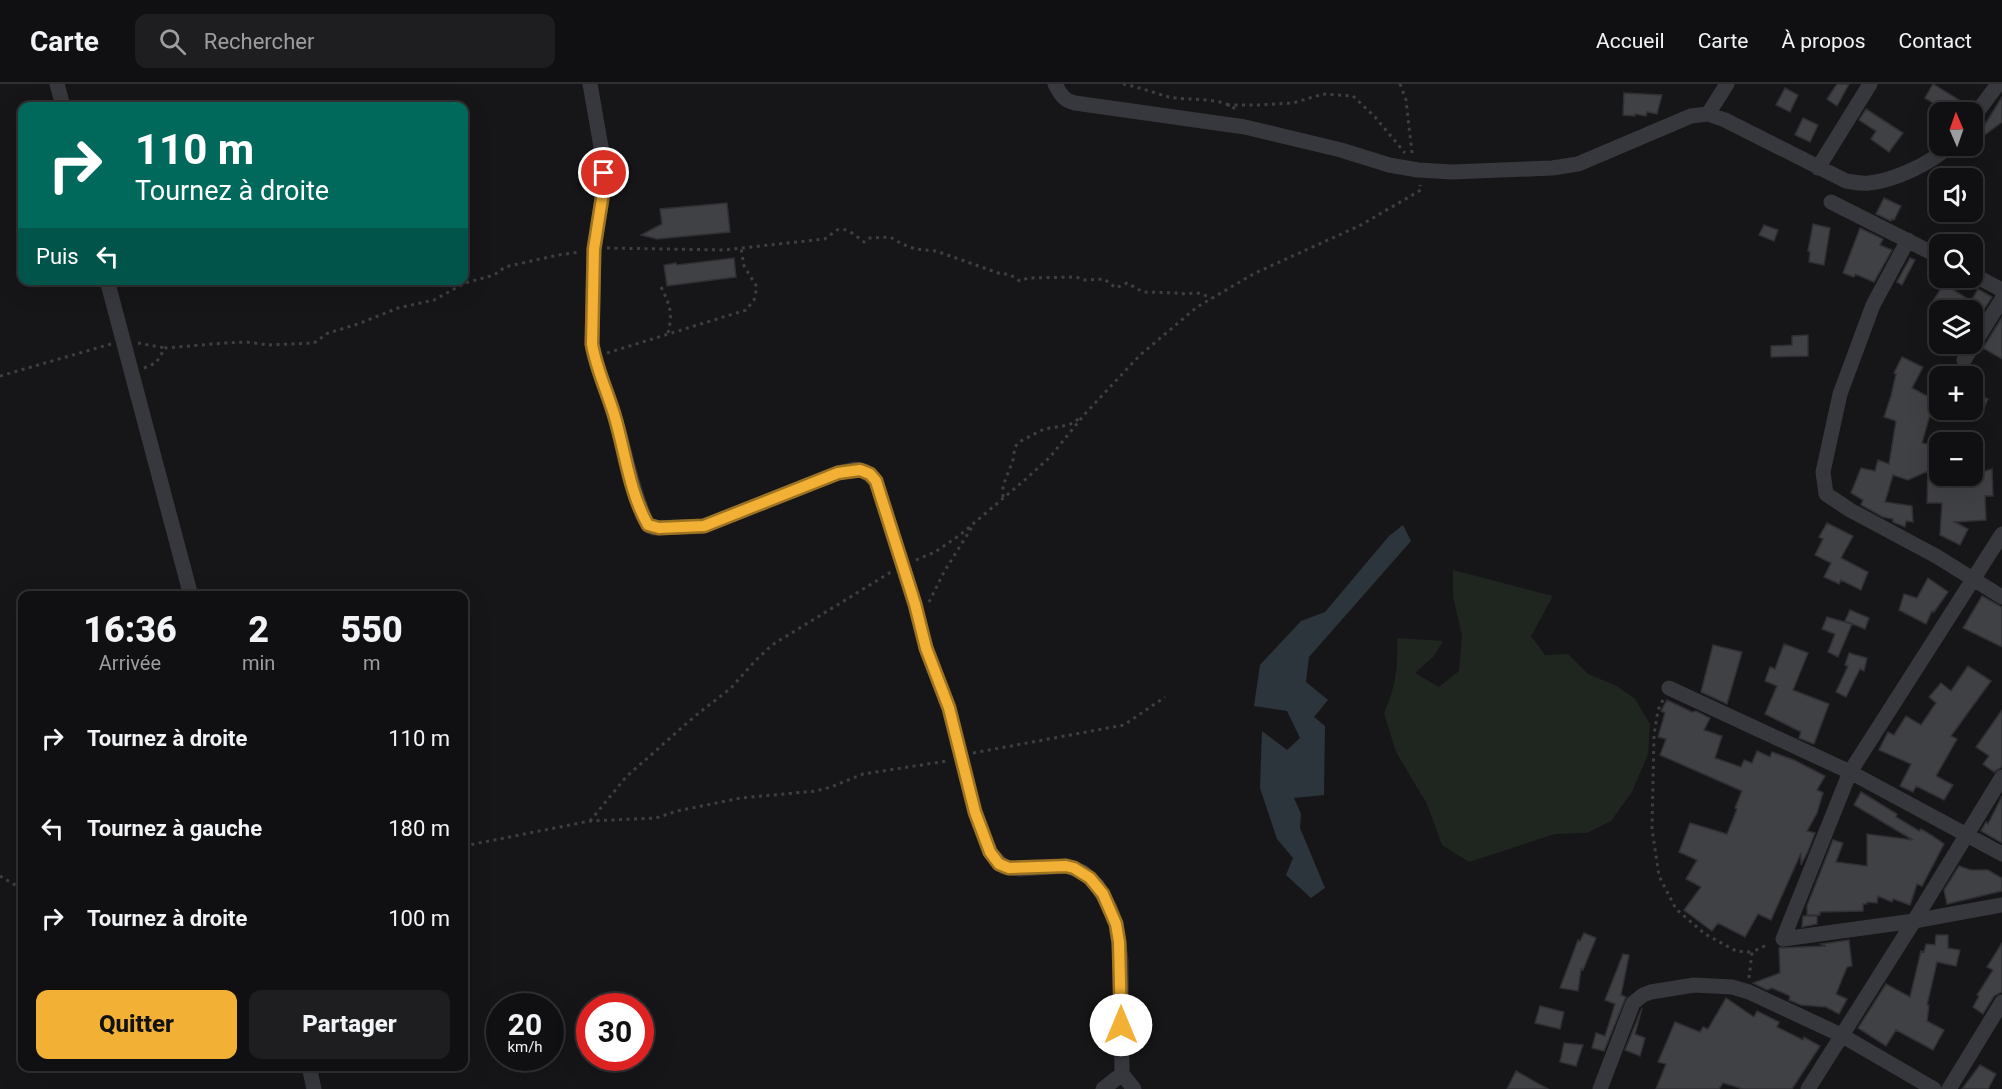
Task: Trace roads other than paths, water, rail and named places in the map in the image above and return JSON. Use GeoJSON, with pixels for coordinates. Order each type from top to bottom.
{"type":"FeatureCollection","features":[{"type":"Feature","properties":{"kind":"street"},"geometry":{"type":"LineString","coordinates":[[57,84],[62,102]]}},
{"type":"Feature","properties":{"kind":"street"},"geometry":{"type":"LineString","coordinates":[[590,84],[604,164],[604,186],[594,249],[591,333],[594,357],[642,513],[649,526],[665,528],[704,526],[848,470],[860,470],[870,474],[876,481],[926,648],[949,708],[983,836],[990,852],[999,864],[1009,868],[1066,866],[1090,878],[1103,894],[1116,924],[1119,942],[1122,1074],[1134,1089]]}},
{"type":"Feature","properties":{"kind":"street"},"geometry":{"type":"LineString","coordinates":[[1055,84],[1062,97],[1075,104],[1245,127],[1341,150],[1389,165],[1418,170],[1482,171],[1552,168],[1578,164],[1691,116],[1708,114],[1725,120],[1846,181],[1869,183],[1923,165],[1935,156]]}},
{"type":"Feature","properties":{"kind":"street"},"geometry":{"type":"LineString","coordinates":[[1708,114],[1727,84]]}},
{"type":"Feature","properties":{"kind":"street"},"geometry":{"type":"LineString","coordinates":[[1818,168],[1870,84]]}},
{"type":"Feature","properties":{"kind":"street"},"geometry":{"type":"LineString","coordinates":[[1983,104],[1998,84]]}},
{"type":"Feature","properties":{"kind":"street"},"geometry":{"type":"LineString","coordinates":[[1831,202],[1929,251]]}},
{"type":"Feature","properties":{"kind":"street"},"geometry":{"type":"LineString","coordinates":[[1908,240],[1866,322],[1840,394],[1826,457],[1824,485],[1826,494],[1850,510],[1936,556],[2002,597]]}},
{"type":"Feature","properties":{"kind":"street"},"geometry":{"type":"LineString","coordinates":[[1983,280],[2002,290]]}},
{"type":"Feature","properties":{"kind":"street"},"geometry":{"type":"LineString","coordinates":[[108,285],[190,591]]}},
{"type":"Feature","properties":{"kind":"street"},"geometry":{"type":"LineString","coordinates":[[1964,360],[2002,299]]}},
{"type":"Feature","properties":{"kind":"street"},"geometry":{"type":"LineString","coordinates":[[2002,534],[1850,772],[1783,939],[1914,921],[2002,905]]}},
{"type":"Feature","properties":{"kind":"street"},"geometry":{"type":"LineString","coordinates":[[1669,688],[1850,772],[2002,854]]}},
{"type":"Feature","properties":{"kind":"street"},"geometry":{"type":"LineString","coordinates":[[1808,1089],[2002,777]]}},
{"type":"Feature","properties":{"kind":"street"},"geometry":{"type":"LineString","coordinates":[[1600,1089],[1633,1003],[1643,995],[1694,986],[1732,987],[1749,992],[1841,1035],[1934,1089]]}},
{"type":"Feature","properties":{"kind":"street"},"geometry":{"type":"LineString","coordinates":[[1948,1089],[2002,1002]]}},
{"type":"Feature","properties":{"kind":"street"},"geometry":{"type":"LineString","coordinates":[[310,1071],[314,1089]]}},
{"type":"Feature","properties":{"kind":"street"},"geometry":{"type":"LineString","coordinates":[[1103,1089],[1122,1074]]}}]}
